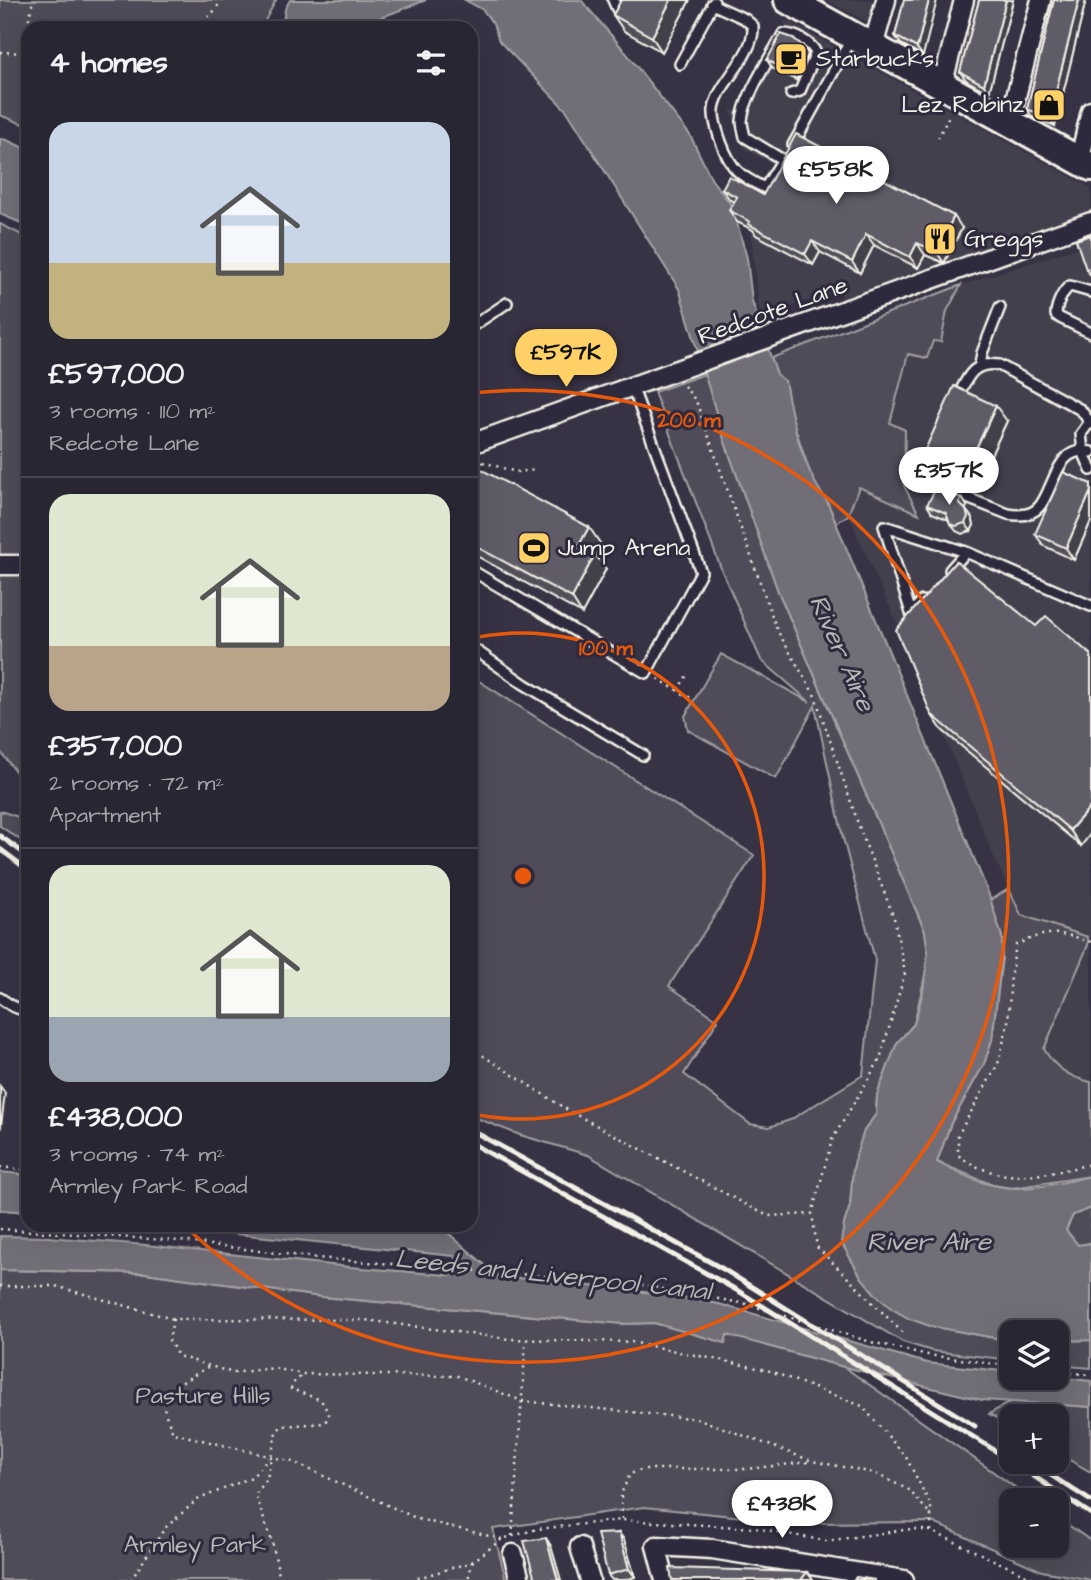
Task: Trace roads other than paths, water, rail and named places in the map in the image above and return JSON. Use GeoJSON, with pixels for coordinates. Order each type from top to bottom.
{"type":"FeatureCollection","features":[{"type":"Feature","properties":{"kind":"main road"},"geometry":{"type":"LineString","coordinates":[[788,0],[1085,165]]}},
{"type":"Feature","properties":{"kind":"street"},"geometry":{"type":"LineString","coordinates":[[863,42],[886,0]]}},
{"type":"Feature","properties":{"kind":"street"},"geometry":{"type":"LineString","coordinates":[[950,90],[964,0]]}},
{"type":"Feature","properties":{"kind":"street"},"geometry":{"type":"LineString","coordinates":[[1009,123],[1041,0]]}},
{"type":"Feature","properties":{"kind":"street"},"geometry":{"type":"LineString","coordinates":[[1085,165],[1091,111]]}},
{"type":"Feature","properties":{"kind":"street","name":"Redcote Lane"},"geometry":{"type":"LineString","coordinates":[[478,441],[1091,222]]}},
{"type":"Feature","properties":{"kind":"street"},"geometry":{"type":"LineString","coordinates":[[0,565],[21,565]]}},
{"type":"Feature","properties":{"kind":"street"},"geometry":{"type":"LineString","coordinates":[[512,1545],[520,1580]]}},
{"type":"Feature","properties":{"kind":"street"},"geometry":{"type":"LineString","coordinates":[[665,1580],[656,1546],[712,1549],[838,1575],[904,1580]]}},
{"type":"Feature","properties":{"kind":"street"},"geometry":{"type":"LineString","coordinates":[[580,1547],[590,1580]]}},
{"type":"Feature","properties":{"kind":"lane"},"geometry":{"type":"LineString","coordinates":[[680,64],[714,2],[753,26],[753,33],[743,57],[714,107],[715,120],[729,160],[745,178],[765,188],[863,42]]}},
{"type":"Feature","properties":{"kind":"lane"},"geometry":{"type":"LineString","coordinates":[[783,160],[745,137],[741,123],[750,95],[783,34],[790,34],[803,41],[813,47],[816,53],[800,91],[791,94]]}},
{"type":"Feature","properties":{"kind":"lane"},"geometry":{"type":"LineString","coordinates":[[1091,292],[1070,286],[1066,288],[1055,311],[1059,318],[1091,333]]}},
{"type":"Feature","properties":{"kind":"lane"},"geometry":{"type":"LineString","coordinates":[[478,322],[507,303]]}},
{"type":"Feature","properties":{"kind":"lane"},"geometry":{"type":"LineString","coordinates":[[953,407],[971,373],[980,365],[1000,307]]}},
{"type":"Feature","properties":{"kind":"lane"},"geometry":{"type":"LineString","coordinates":[[980,365],[999,365],[1081,410],[1090,422],[1081,434],[1091,470]]}},
{"type":"Feature","properties":{"kind":"lane"},"geometry":{"type":"LineString","coordinates":[[478,574],[646,673],[701,572],[632,386]]}},
{"type":"Feature","properties":{"kind":"lane"},"geometry":{"type":"LineString","coordinates":[[935,442],[923,465],[922,474],[926,482],[1008,514],[1021,516],[1039,508],[1063,461],[1074,452],[1087,451]]}},
{"type":"Feature","properties":{"kind":"lane"},"geometry":{"type":"LineString","coordinates":[[929,593],[911,613],[884,526],[966,552],[1091,606]]}},
{"type":"Feature","properties":{"kind":"lane"},"geometry":{"type":"LineString","coordinates":[[938,582],[966,552]]}},
{"type":"Feature","properties":{"kind":"lane"},"geometry":{"type":"LineString","coordinates":[[478,652],[524,684],[643,755]]}},
{"type":"Feature","properties":{"kind":"lane"},"geometry":{"type":"LineString","coordinates":[[0,998],[21,1009]]}},
{"type":"Feature","properties":{"kind":"water"},"geometry":{"type":"Polygon","coordinates":[[[290,0],[426,0],[372,21],[283,21],[290,0]]]}},
{"type":"Feature","properties":{"kind":"water","name":"River Aire"},"geometry":{"type":"Polygon","coordinates":[[[465,0],[581,0],[690,135],[712,180],[732,206],[747,258],[752,301],[777,375],[785,381],[805,460],[827,501],[988,892],[1002,937],[992,1040],[984,1064],[951,1123],[937,1162],[979,1181],[1005,1187],[1042,1186],[1091,1176],[1091,1208],[1073,1215],[1066,1230],[1078,1245],[1091,1243],[1091,1340],[1069,1341],[1069,1320],[999,1320],[999,1339],[930,1326],[910,1319],[892,1309],[876,1295],[861,1277],[841,1242],[850,1206],[857,1152],[864,1131],[876,1114],[877,1095],[897,1043],[914,1024],[923,992],[928,952],[925,931],[778,591],[724,439],[679,289],[567,111],[499,41],[493,24],[483,10],[465,0]]]}},
{"type":"Feature","properties":{"kind":"water"},"geometry":{"type":"Polygon","coordinates":[[[0,139],[21,147],[21,223],[0,214],[0,139]]]}},
{"type":"Feature","properties":{"kind":"water"},"geometry":{"type":"Polygon","coordinates":[[[0,1172],[21,1174],[21,1212],[0,1210],[0,1172]]]}},
{"type":"Feature","properties":{"kind":"water"},"geometry":{"type":"Polygon","coordinates":[[[216,1232],[447,1232],[486,1266],[492,1275],[671,1295],[719,1304],[927,1363],[999,1371],[999,1390],[1069,1390],[1069,1379],[1091,1381],[1091,1407],[982,1400],[844,1367],[727,1335],[725,1343],[654,1323],[624,1324],[322,1297],[145,1273],[0,1270],[0,1236],[48,1237],[350,1267],[447,1275],[468,1274],[454,1256],[216,1232]]]}},
{"type":"Feature","properties":{"kind":"railway"},"geometry":{"type":"LineString","coordinates":[[0,836],[21,851]]}},
{"type":"Feature","properties":{"kind":"railway"},"geometry":{"type":"LineString","coordinates":[[0,849],[21,865]]}},
{"type":"Feature","properties":{"kind":"railway"},"geometry":{"type":"LineString","coordinates":[[478,1134],[723,1269],[975,1426]]}},
{"type":"Feature","properties":{"kind":"railway"},"geometry":{"type":"LineString","coordinates":[[478,1147],[740,1292],[988,1446],[1091,1514]]}},
{"type":"Feature","properties":{"kind":"railway"},"geometry":{"type":"LineString","coordinates":[[1049,1474],[1091,1501]]}},
{"type":"Feature","properties":{"kind":"place","name":"Starbucks"},"geometry":{"type":"Point","coordinates":[791,59]}},
{"type":"Feature","properties":{"kind":"place","name":"Lez Robinz"},"geometry":{"type":"Point","coordinates":[1049,105]}},
{"type":"Feature","properties":{"kind":"place","name":"Greggs"},"geometry":{"type":"Point","coordinates":[940,239]}},
{"type":"Feature","properties":{"kind":"place","name":"Jump Arena"},"geometry":{"type":"Point","coordinates":[534,548]}},
{"type":"Feature","properties":{"kind":"water label","name":"Leeds and Liverpool Canal"},"geometry":{"type":"Point","coordinates":[553,1275]}},
{"type":"Feature","properties":{"kind":"park label","name":"Pasture Hills"},"geometry":{"type":"Point","coordinates":[203,1396]}},
{"type":"Feature","properties":{"kind":"park label","name":"Armley Park"},"geometry":{"type":"Point","coordinates":[195,1545]}}]}
